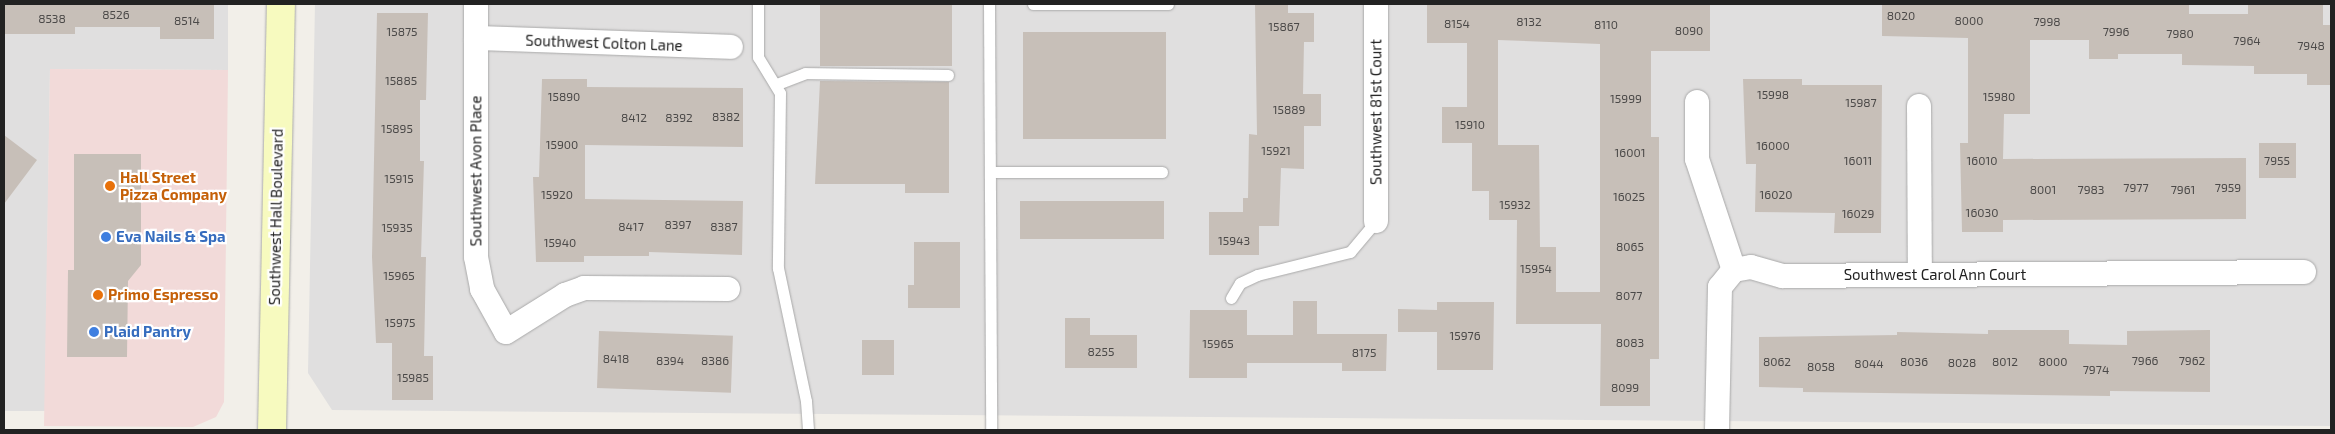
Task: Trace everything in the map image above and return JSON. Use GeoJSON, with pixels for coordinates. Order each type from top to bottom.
{"type":"FeatureCollection","features":[{"type":"Feature","properties":{"kind":"main road","name":"Southwest Hall Boulevard"},"geometry":{"type":"LineString","coordinates":[[272,430],[281,4]]}},
{"type":"Feature","properties":{"kind":"street","name":"Southwest Avon Place"},"geometry":{"type":"LineString","coordinates":[[476,4],[476,258],[482,289],[506,332],[565,295],[584,288],[728,289]]}},
{"type":"Feature","properties":{"kind":"street","name":"Southwest 81st Court"},"geometry":{"type":"LineString","coordinates":[[1376,4],[1376,221]]}},
{"type":"Feature","properties":{"kind":"street","name":"Southwest Colton Lane"},"geometry":{"type":"LineString","coordinates":[[476,38],[731,48]]}},
{"type":"Feature","properties":{"kind":"street"},"geometry":{"type":"LineString","coordinates":[[1697,102],[1697,159],[1734,270],[1720,287],[1717,430]]}},
{"type":"Feature","properties":{"kind":"street"},"geometry":{"type":"LineString","coordinates":[[1919,106],[1920,275]]}},
{"type":"Feature","properties":{"kind":"street","name":"Southwest Carol Ann Court"},"geometry":{"type":"LineString","coordinates":[[1734,270],[1751,267],[1783,276],[2304,272]]}},
{"type":"Feature","properties":{"kind":"lane"},"geometry":{"type":"LineString","coordinates":[[758,4],[758,57],[777,84],[778,268],[806,401],[808,430]]}},
{"type":"Feature","properties":{"kind":"lane"},"geometry":{"type":"LineString","coordinates":[[989,4],[991,430]]}},
{"type":"Feature","properties":{"kind":"lane"},"geometry":{"type":"LineString","coordinates":[[1033,4],[1168,4]]}},
{"type":"Feature","properties":{"kind":"lane"},"geometry":{"type":"LineString","coordinates":[[777,84],[805,73],[948,75]]}},
{"type":"Feature","properties":{"kind":"lane"},"geometry":{"type":"LineString","coordinates":[[990,172],[1162,172]]}},
{"type":"Feature","properties":{"kind":"lane"},"geometry":{"type":"LineString","coordinates":[[1231,298],[1240,283],[1257,275],[1350,252],[1376,221]]}},
{"type":"Feature","properties":{"kind":"shaded area"},"geometry":{"type":"Polygon","coordinates":[[[4,4],[228,4],[228,70],[50,69],[45,411],[4,411],[4,4]]]}},
{"type":"Feature","properties":{"kind":"shaded area"},"geometry":{"type":"Polygon","coordinates":[[[315,4],[2331,4],[2331,426],[332,410],[308,373],[315,4]]]}},
{"type":"Feature","properties":{"kind":"shaded area"},"geometry":{"type":"Polygon","coordinates":[[[50,69],[228,70],[224,402],[216,417],[193,427],[44,426],[50,69]]]}},
{"type":"Feature","properties":{"kind":"building"},"geometry":{"type":"Polygon","coordinates":[[[4,4],[214,4],[214,39],[160,39],[160,27],[75,27],[75,34],[4,34],[4,4]]]}},
{"type":"Feature","properties":{"kind":"building"},"geometry":{"type":"Polygon","coordinates":[[[820,4],[952,4],[952,66],[820,66],[820,4]]]}},
{"type":"Feature","properties":{"kind":"building"},"geometry":{"type":"Polygon","coordinates":[[[1255,4],[1288,4],[1288,13],[1314,13],[1314,42],[1304,42],[1303,94],[1321,94],[1321,126],[1304,126],[1304,169],[1281,168],[1279,226],[1259,226],[1259,255],[1209,255],[1209,212],[1243,212],[1243,198],[1248,198],[1249,134],[1257,135],[1255,4]]]}},
{"type":"Feature","properties":{"kind":"building"},"geometry":{"type":"Polygon","coordinates":[[[1427,4],[1710,4],[1710,51],[1651,51],[1651,137],[1659,137],[1659,359],[1650,359],[1650,406],[1600,406],[1601,324],[1516,324],[1517,220],[1489,220],[1489,191],[1472,191],[1472,143],[1442,143],[1442,107],[1467,107],[1467,43],[1427,43],[1427,4]],[[1498,40],[1498,145],[1539,145],[1540,247],[1556,247],[1556,292],[1600,292],[1600,44],[1498,40]]]}},
{"type":"Feature","properties":{"kind":"building"},"geometry":{"type":"Polygon","coordinates":[[[1882,4],[2189,4],[2189,14],[2248,14],[2248,4],[2323,4],[2323,25],[2331,25],[2331,85],[2307,85],[2307,74],[2254,74],[2254,66],[2182,65],[2182,54],[2118,54],[2118,59],[2089,59],[2089,40],[2030,40],[2030,114],[2004,114],[2003,159],[2246,158],[2246,219],[2003,220],[2003,232],[1962,232],[1960,143],[1968,143],[1968,38],[1882,36],[1882,4]]]}},
{"type":"Feature","properties":{"kind":"building"},"geometry":{"type":"Polygon","coordinates":[[[377,13],[428,13],[426,100],[420,100],[420,161],[424,161],[421,257],[426,257],[424,356],[433,356],[433,400],[392,400],[392,343],[376,343],[372,257],[377,13]]]}},
{"type":"Feature","properties":{"kind":"building"},"geometry":{"type":"Polygon","coordinates":[[[1023,32],[1166,32],[1166,139],[1023,139],[1023,32]]]}},
{"type":"Feature","properties":{"kind":"building"},"geometry":{"type":"Polygon","coordinates":[[[542,79],[587,79],[587,87],[743,88],[743,147],[585,145],[585,199],[743,201],[742,255],[649,252],[649,256],[584,256],[584,262],[536,262],[533,177],[539,177],[542,79]]]}},
{"type":"Feature","properties":{"kind":"building"},"geometry":{"type":"Polygon","coordinates":[[[1743,79],[1802,79],[1802,85],[1882,85],[1881,233],[1834,233],[1835,213],[1755,212],[1756,164],[1746,164],[1743,79]]]}},
{"type":"Feature","properties":{"kind":"building"},"geometry":{"type":"Polygon","coordinates":[[[820,81],[949,82],[949,193],[905,193],[905,184],[815,184],[820,81]]]}},
{"type":"Feature","properties":{"kind":"building"},"geometry":{"type":"Polygon","coordinates":[[[4,135],[37,160],[4,204],[4,135]]]}},
{"type":"Feature","properties":{"kind":"building"},"geometry":{"type":"Polygon","coordinates":[[[2259,143],[2296,143],[2296,178],[2259,178],[2259,143]]]}},
{"type":"Feature","properties":{"kind":"building"},"geometry":{"type":"Polygon","coordinates":[[[74,154],[141,154],[141,265],[128,281],[127,357],[67,357],[68,270],[74,270],[74,154]]]}},
{"type":"Feature","properties":{"kind":"building"},"geometry":{"type":"Polygon","coordinates":[[[1020,201],[1164,201],[1164,239],[1020,239],[1020,201]]]}},
{"type":"Feature","properties":{"kind":"building"},"geometry":{"type":"Polygon","coordinates":[[[914,242],[960,242],[960,308],[908,308],[908,285],[914,285],[914,242]]]}},
{"type":"Feature","properties":{"kind":"building"},"geometry":{"type":"Polygon","coordinates":[[[1293,301],[1317,301],[1317,334],[1387,334],[1386,371],[1342,371],[1342,363],[1247,363],[1247,378],[1189,378],[1190,310],[1247,310],[1247,335],[1293,335],[1293,301]]]}},
{"type":"Feature","properties":{"kind":"building"},"geometry":{"type":"Polygon","coordinates":[[[1437,302],[1494,302],[1493,370],[1437,370],[1437,332],[1398,332],[1398,309],[1437,310],[1437,302]]]}},
{"type":"Feature","properties":{"kind":"building"},"geometry":{"type":"Polygon","coordinates":[[[1065,318],[1090,318],[1090,335],[1137,335],[1137,368],[1065,368],[1065,318]]]}},
{"type":"Feature","properties":{"kind":"building"},"geometry":{"type":"Polygon","coordinates":[[[1988,330],[2069,330],[2069,344],[2127,345],[2127,331],[2210,330],[2210,392],[2110,391],[2110,396],[1803,392],[1803,388],[1759,387],[1759,337],[1897,335],[1897,332],[1988,334],[1988,330]]]}},
{"type":"Feature","properties":{"kind":"building"},"geometry":{"type":"Polygon","coordinates":[[[599,331],[733,336],[731,393],[597,388],[599,331]]]}},
{"type":"Feature","properties":{"kind":"building"},"geometry":{"type":"Polygon","coordinates":[[[862,340],[894,340],[894,375],[862,375],[862,340]]]}},
{"type":"Feature","properties":{"kind":"place","name":"Hall Street Pizza Company"},"geometry":{"type":"Point","coordinates":[110,186]}},
{"type":"Feature","properties":{"kind":"place","name":"Eva Nails & Spa"},"geometry":{"type":"Point","coordinates":[106,237]}},
{"type":"Feature","properties":{"kind":"place","name":"Primo Espresso"},"geometry":{"type":"Point","coordinates":[98,295]}},
{"type":"Feature","properties":{"kind":"place","name":"Plaid Pantry"},"geometry":{"type":"Point","coordinates":[94,332]}}]}
